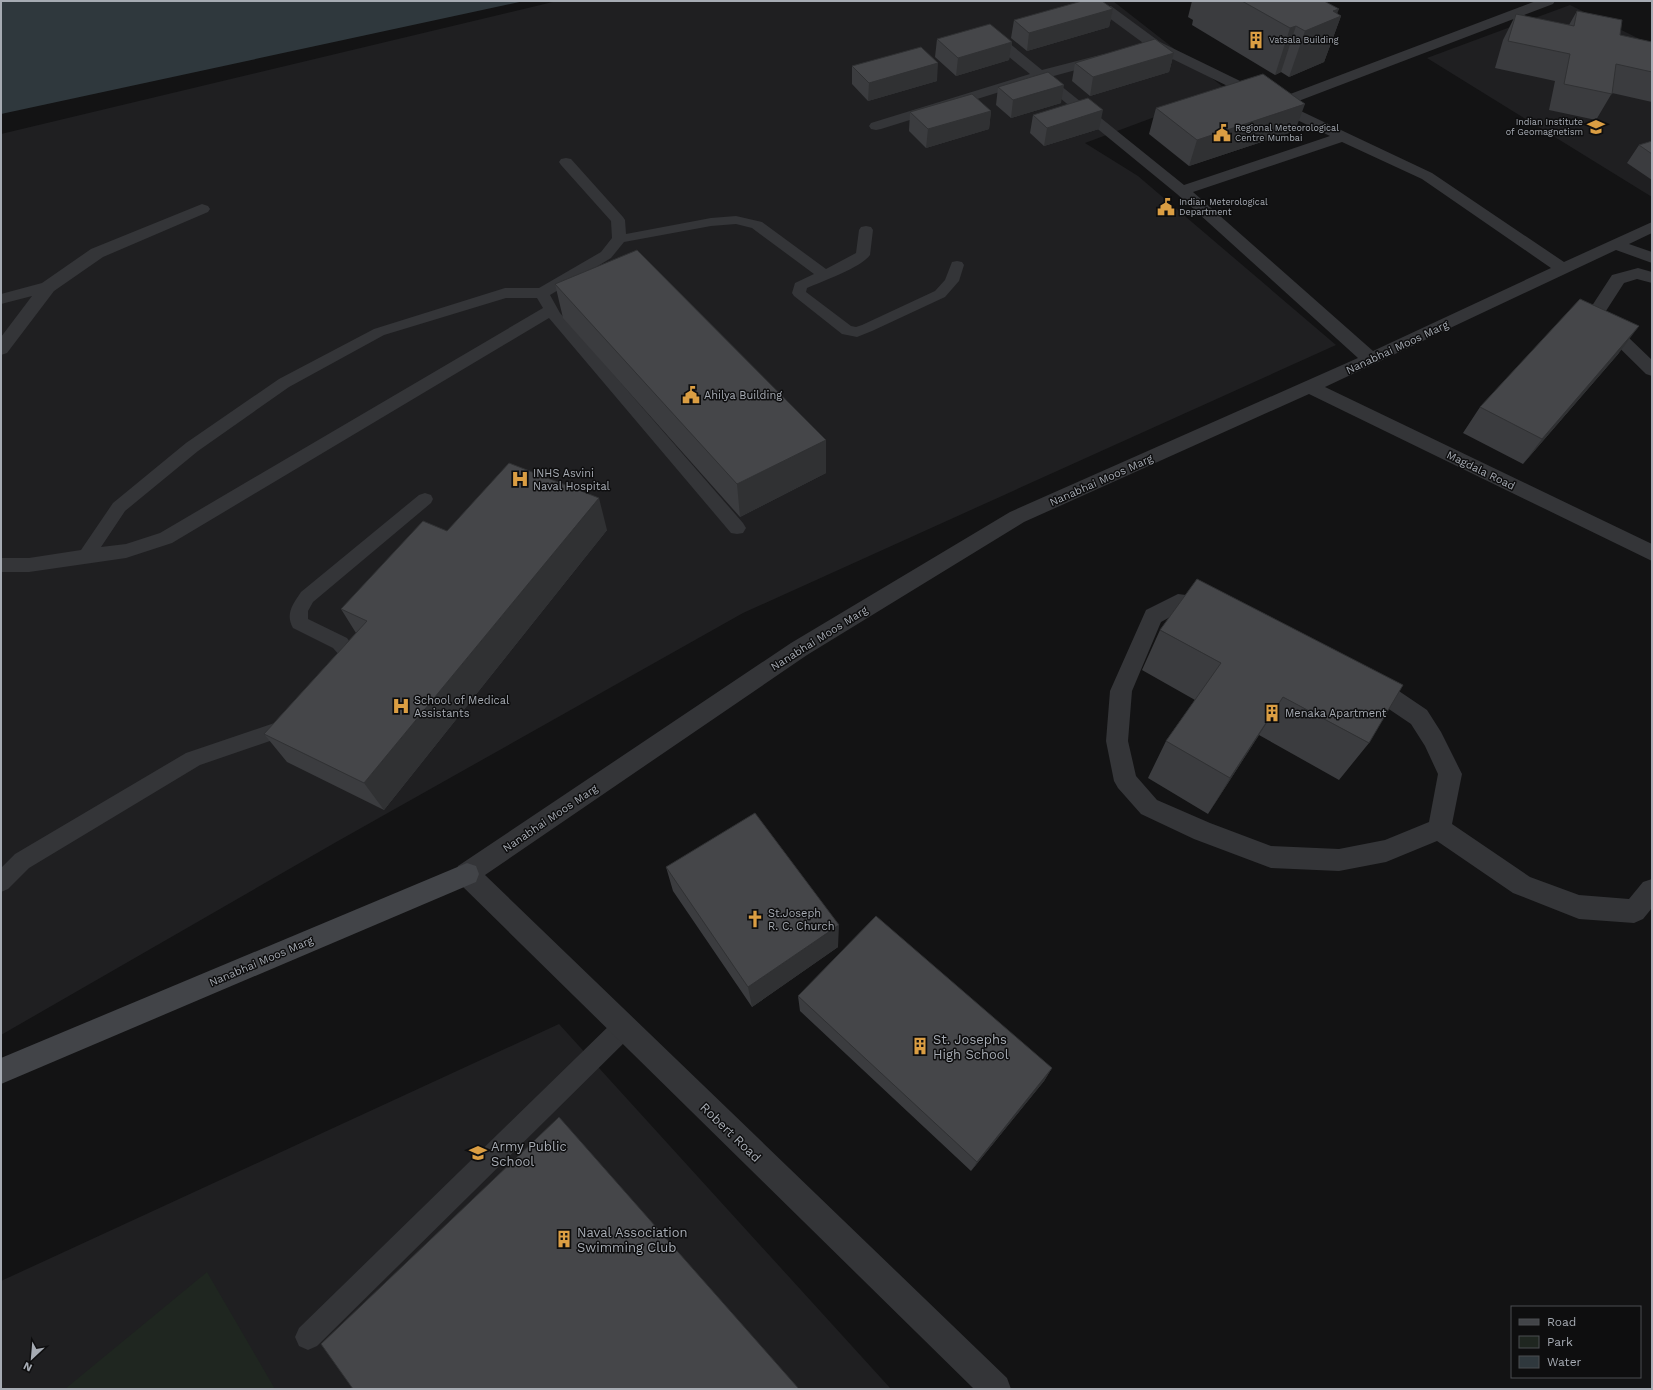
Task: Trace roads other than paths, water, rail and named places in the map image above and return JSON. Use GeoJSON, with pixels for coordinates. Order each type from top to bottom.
{"type":"FeatureCollection","features":[{"type":"Feature","properties":{"kind":"street"},"geometry":{"type":"LineString","coordinates":[[1277,104],[1548,1]]}},
{"type":"Feature","properties":{"kind":"street"},"geometry":{"type":"LineString","coordinates":[[1106,9],[1155,45],[1427,176],[1562,268]]}},
{"type":"Feature","properties":{"kind":"street"},"geometry":{"type":"LineString","coordinates":[[993,37],[1182,191],[1371,360]]}},
{"type":"Feature","properties":{"kind":"street"},"geometry":{"type":"LineString","coordinates":[[1140,49],[1155,45]]}},
{"type":"Feature","properties":{"kind":"street"},"geometry":{"type":"LineString","coordinates":[[876,126],[1040,75],[1117,55]]}},
{"type":"Feature","properties":{"kind":"street"},"geometry":{"type":"LineString","coordinates":[[1182,191],[1344,137]]}},
{"type":"Feature","properties":{"kind":"street"},"geometry":{"type":"LineString","coordinates":[[1,349],[48,287],[97,253],[202,209]]}},
{"type":"Feature","properties":{"kind":"street","name":"Nanabhai Moos Marg"},"geometry":{"type":"LineString","coordinates":[[1,1071],[467,874],[799,649],[1017,517],[1371,360],[1652,226]]}},
{"type":"Feature","properties":{"kind":"street"},"geometry":{"type":"LineString","coordinates":[[1615,244],[1652,258]]}},
{"type":"Feature","properties":{"kind":"street"},"geometry":{"type":"LineString","coordinates":[[1652,278],[1638,272],[1618,279],[1595,315],[1652,370]]}},
{"type":"Feature","properties":{"kind":"street"},"geometry":{"type":"LineString","coordinates":[[1,299],[48,287]]}},
{"type":"Feature","properties":{"kind":"street","name":"Magdala Road"},"geometry":{"type":"LineString","coordinates":[[1310,387],[1652,553]]}},
{"type":"Feature","properties":{"kind":"street"},"geometry":{"type":"LineString","coordinates":[[1178,602],[1210,606],[1291,644],[1382,692],[1419,717],[1433,739],[1450,774],[1439,829],[1386,851],[1339,860],[1272,857],[1202,831],[1149,807],[1126,781],[1118,741],[1121,691],[1153,616],[1178,602]]}},
{"type":"Feature","properties":{"kind":"street"},"geometry":{"type":"LineString","coordinates":[[1439,829],[1522,885],[1579,907],[1634,911],[1652,890]]}},
{"type":"Feature","properties":{"kind":"street","name":"Robert Road"},"geometry":{"type":"LineString","coordinates":[[467,874],[996,1389]]}},
{"type":"Feature","properties":{"kind":"lane"},"geometry":{"type":"LineString","coordinates":[[566,162],[618,220],[619,239]]}},
{"type":"Feature","properties":{"kind":"lane"},"geometry":{"type":"LineString","coordinates":[[86,556],[119,507],[192,447],[284,383],[378,332],[505,293],[542,293],[606,255],[619,239],[711,222],[736,220],[756,226],[824,274]]}},
{"type":"Feature","properties":{"kind":"lane"},"geometry":{"type":"LineString","coordinates":[[866,230],[863,255],[848,264],[800,286],[799,293],[847,331],[857,332],[940,294],[952,282],[957,265]]}},
{"type":"Feature","properties":{"kind":"lane"},"geometry":{"type":"LineString","coordinates":[[542,293],[559,321],[737,528]]}},
{"type":"Feature","properties":{"kind":"lane"},"geometry":{"type":"LineString","coordinates":[[1,565],[29,565],[126,550],[166,538],[551,310]]}},
{"type":"Feature","properties":{"kind":"lane"},"geometry":{"type":"LineString","coordinates":[[330,685],[351,656],[340,643],[299,623],[299,610],[307,597],[425,499]]}},
{"type":"Feature","properties":{"kind":"lane"},"geometry":{"type":"LineString","coordinates":[[1,882],[22,861],[193,758],[291,725],[300,716]]}},
{"type":"Feature","properties":{"kind":"lane"},"geometry":{"type":"LineString","coordinates":[[308,1337],[624,1027]]}},
{"type":"Feature","properties":{"kind":"water"},"geometry":{"type":"Polygon","coordinates":[[[1,1],[524,1],[1,114],[1,1]]]}},
{"type":"Feature","properties":{"kind":"place","name":"Vatsala Building"},"geometry":{"type":"Point","coordinates":[1256,40]}},
{"type":"Feature","properties":{"kind":"place","name":"Indian Institute of Geomagnetism"},"geometry":{"type":"Point","coordinates":[1596,127]}},
{"type":"Feature","properties":{"kind":"place","name":"Regional Meteorological Centre Mumbai"},"geometry":{"type":"Point","coordinates":[1222,133]}},
{"type":"Feature","properties":{"kind":"place","name":"Indian Meterological Department"},"geometry":{"type":"Point","coordinates":[1166,207]}},
{"type":"Feature","properties":{"kind":"place","name":"Ahilya Building"},"geometry":{"type":"Point","coordinates":[691,395]}},
{"type":"Feature","properties":{"kind":"place","name":"INHS Asvini Naval Hospital"},"geometry":{"type":"Point","coordinates":[520,479]}},
{"type":"Feature","properties":{"kind":"place","name":"School of Medical Assistants"},"geometry":{"type":"Point","coordinates":[401,706]}},
{"type":"Feature","properties":{"kind":"place","name":"Menaka Apartment"},"geometry":{"type":"Point","coordinates":[1272,713]}},
{"type":"Feature","properties":{"kind":"place","name":"St.Joseph R. C. Church"},"geometry":{"type":"Point","coordinates":[755,919]}},
{"type":"Feature","properties":{"kind":"place","name":"St. Josephs High School"},"geometry":{"type":"Point","coordinates":[920,1046]}},
{"type":"Feature","properties":{"kind":"place","name":"Army Public School"},"geometry":{"type":"Point","coordinates":[478,1153]}},
{"type":"Feature","properties":{"kind":"place","name":"Naval Association Swimming Club"},"geometry":{"type":"Point","coordinates":[564,1239]}}]}
